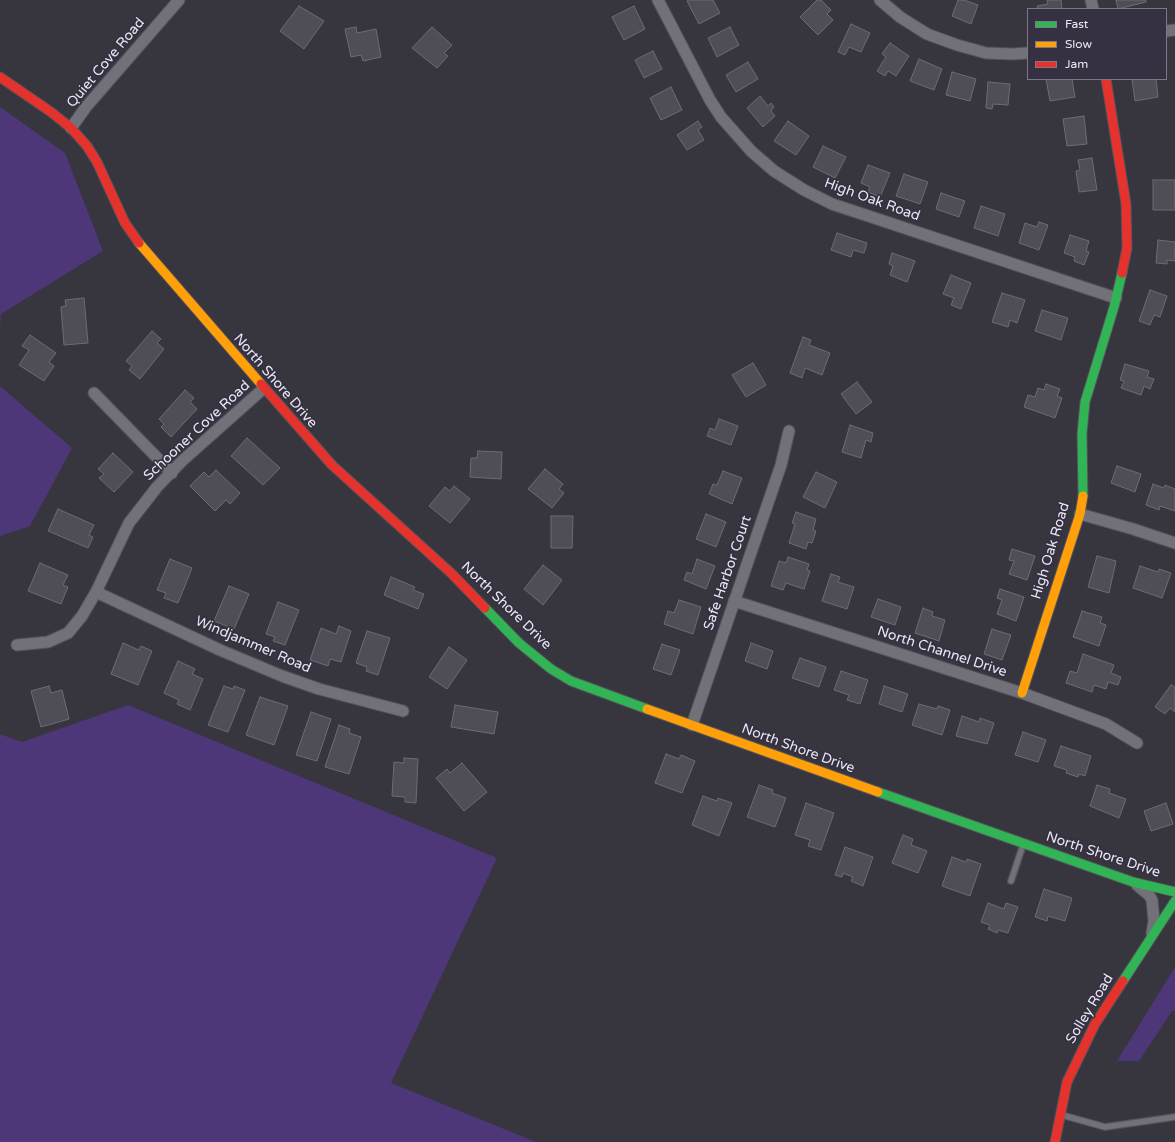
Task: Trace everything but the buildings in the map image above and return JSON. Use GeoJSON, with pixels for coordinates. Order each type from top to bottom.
{"type":"FeatureCollection","features":[{"type":"Feature","properties":{"kind":"street","name":"Quiet Cove Road"},"geometry":{"type":"LineString","coordinates":[[71,128],[86,107],[180,0]]}},
{"type":"Feature","properties":{"kind":"street","name":"High Oak Road"},"geometry":{"type":"LineString","coordinates":[[658,0],[710,100],[721,117],[751,151],[774,171],[804,190],[832,204],[1116,298]]}},
{"type":"Feature","properties":{"kind":"street"},"geometry":{"type":"LineString","coordinates":[[880,0],[900,17],[926,34],[986,53],[1027,53]]}},
{"type":"Feature","properties":{"kind":"street","name":"North Shore Drive"},"geometry":{"type":"LineString","coordinates":[[0,77],[51,112],[71,128],[87,146],[98,162],[125,223],[140,245],[263,389],[332,465],[451,573],[519,643],[551,669],[571,681],[1024,844],[1133,882],[1175,892]]}},
{"type":"Feature","properties":{"kind":"street","name":"High Oak Road"},"geometry":{"type":"LineString","coordinates":[[1022,693],[1080,514],[1083,496],[1082,434],[1085,402],[1116,298],[1127,248],[1128,223],[1125,196],[1106,80]]}},
{"type":"Feature","properties":{"kind":"street","name":"Schooner Cove Road"},"geometry":{"type":"LineString","coordinates":[[17,645],[48,642],[68,633],[82,616],[96,592],[130,523],[157,487],[263,389]]}},
{"type":"Feature","properties":{"kind":"street"},"geometry":{"type":"LineString","coordinates":[[94,393],[172,473]]}},
{"type":"Feature","properties":{"kind":"street","name":"Safe Harbor Court"},"geometry":{"type":"LineString","coordinates":[[692,725],[781,465],[788,431]]}},
{"type":"Feature","properties":{"kind":"street"},"geometry":{"type":"LineString","coordinates":[[1080,514],[1175,543]]}},
{"type":"Feature","properties":{"kind":"street","name":"Windjammer Road"},"geometry":{"type":"LineString","coordinates":[[96,592],[220,650],[282,676],[319,688],[403,711]]}},
{"type":"Feature","properties":{"kind":"street","name":"North Channel Drive"},"geometry":{"type":"LineString","coordinates":[[734,601],[1022,693],[1106,724],[1137,744]]}},
{"type":"Feature","properties":{"kind":"street"},"geometry":{"type":"LineString","coordinates":[[1133,882],[1149,894],[1152,900],[1154,921],[1151,938]]}},
{"type":"Feature","properties":{"kind":"street","name":"Solley Road"},"geometry":{"type":"LineString","coordinates":[[1055,1142],[1067,1082],[1077,1059],[1095,1024],[1175,901]]}},
{"type":"Feature","properties":{"kind":"lane"},"geometry":{"type":"LineString","coordinates":[[1011,881],[1024,844]]}},
{"type":"Feature","properties":{"kind":"lane"},"geometry":{"type":"LineString","coordinates":[[1060,1115],[1105,1127],[1175,1117]]}},
{"type":"Feature","properties":{"kind":"shaded area"},"geometry":{"type":"Polygon","coordinates":[[[0,107],[65,153],[103,251],[1,314],[0,328],[0,107]]]}},
{"type":"Feature","properties":{"kind":"shaded area"},"geometry":{"type":"Polygon","coordinates":[[[0,386],[72,448],[30,526],[0,536],[0,386]]]}},
{"type":"Feature","properties":{"kind":"shaded area"},"geometry":{"type":"Polygon","coordinates":[[[128,705],[497,858],[391,1083],[536,1142],[0,1142],[0,734],[22,742],[128,705]]]}},
{"type":"Feature","properties":{"kind":"shaded area"},"geometry":{"type":"Polygon","coordinates":[[[1175,967],[1175,1011],[1172,1011],[1139,1061],[1117,1061],[1175,967]]]}},
{"type":"Feature","properties":{"kind":"traffic: fast"},"geometry":{"type":"LineString","coordinates":[[1083,496],[1082,434],[1085,402],[1114,307],[1122,273]]}},
{"type":"Feature","properties":{"kind":"traffic: fast"},"geometry":{"type":"LineString","coordinates":[[485,608],[519,643],[551,669],[571,681],[647,709]]}},
{"type":"Feature","properties":{"kind":"traffic: fast"},"geometry":{"type":"LineString","coordinates":[[878,792],[1133,882],[1175,892]]}},
{"type":"Feature","properties":{"kind":"traffic: fast"},"geometry":{"type":"LineString","coordinates":[[1123,981],[1175,901]]}},
{"type":"Feature","properties":{"kind":"traffic: slow"},"geometry":{"type":"LineString","coordinates":[[139,243],[261,384]]}},
{"type":"Feature","properties":{"kind":"traffic: slow"},"geometry":{"type":"LineString","coordinates":[[1022,693],[1080,514],[1083,496]]}},
{"type":"Feature","properties":{"kind":"traffic: slow"},"geometry":{"type":"LineString","coordinates":[[647,709],[878,792]]}},
{"type":"Feature","properties":{"kind":"traffic: jam"},"geometry":{"type":"LineString","coordinates":[[0,77],[51,112],[71,128],[87,146],[97,162],[125,223],[139,243]]}},
{"type":"Feature","properties":{"kind":"traffic: jam"},"geometry":{"type":"LineString","coordinates":[[1106,80],[1126,204],[1127,248],[1122,273]]}},
{"type":"Feature","properties":{"kind":"traffic: jam"},"geometry":{"type":"LineString","coordinates":[[261,384],[332,465],[451,573],[485,608]]}},
{"type":"Feature","properties":{"kind":"traffic: jam"},"geometry":{"type":"LineString","coordinates":[[1055,1142],[1067,1082],[1095,1024],[1123,981]]}}]}
